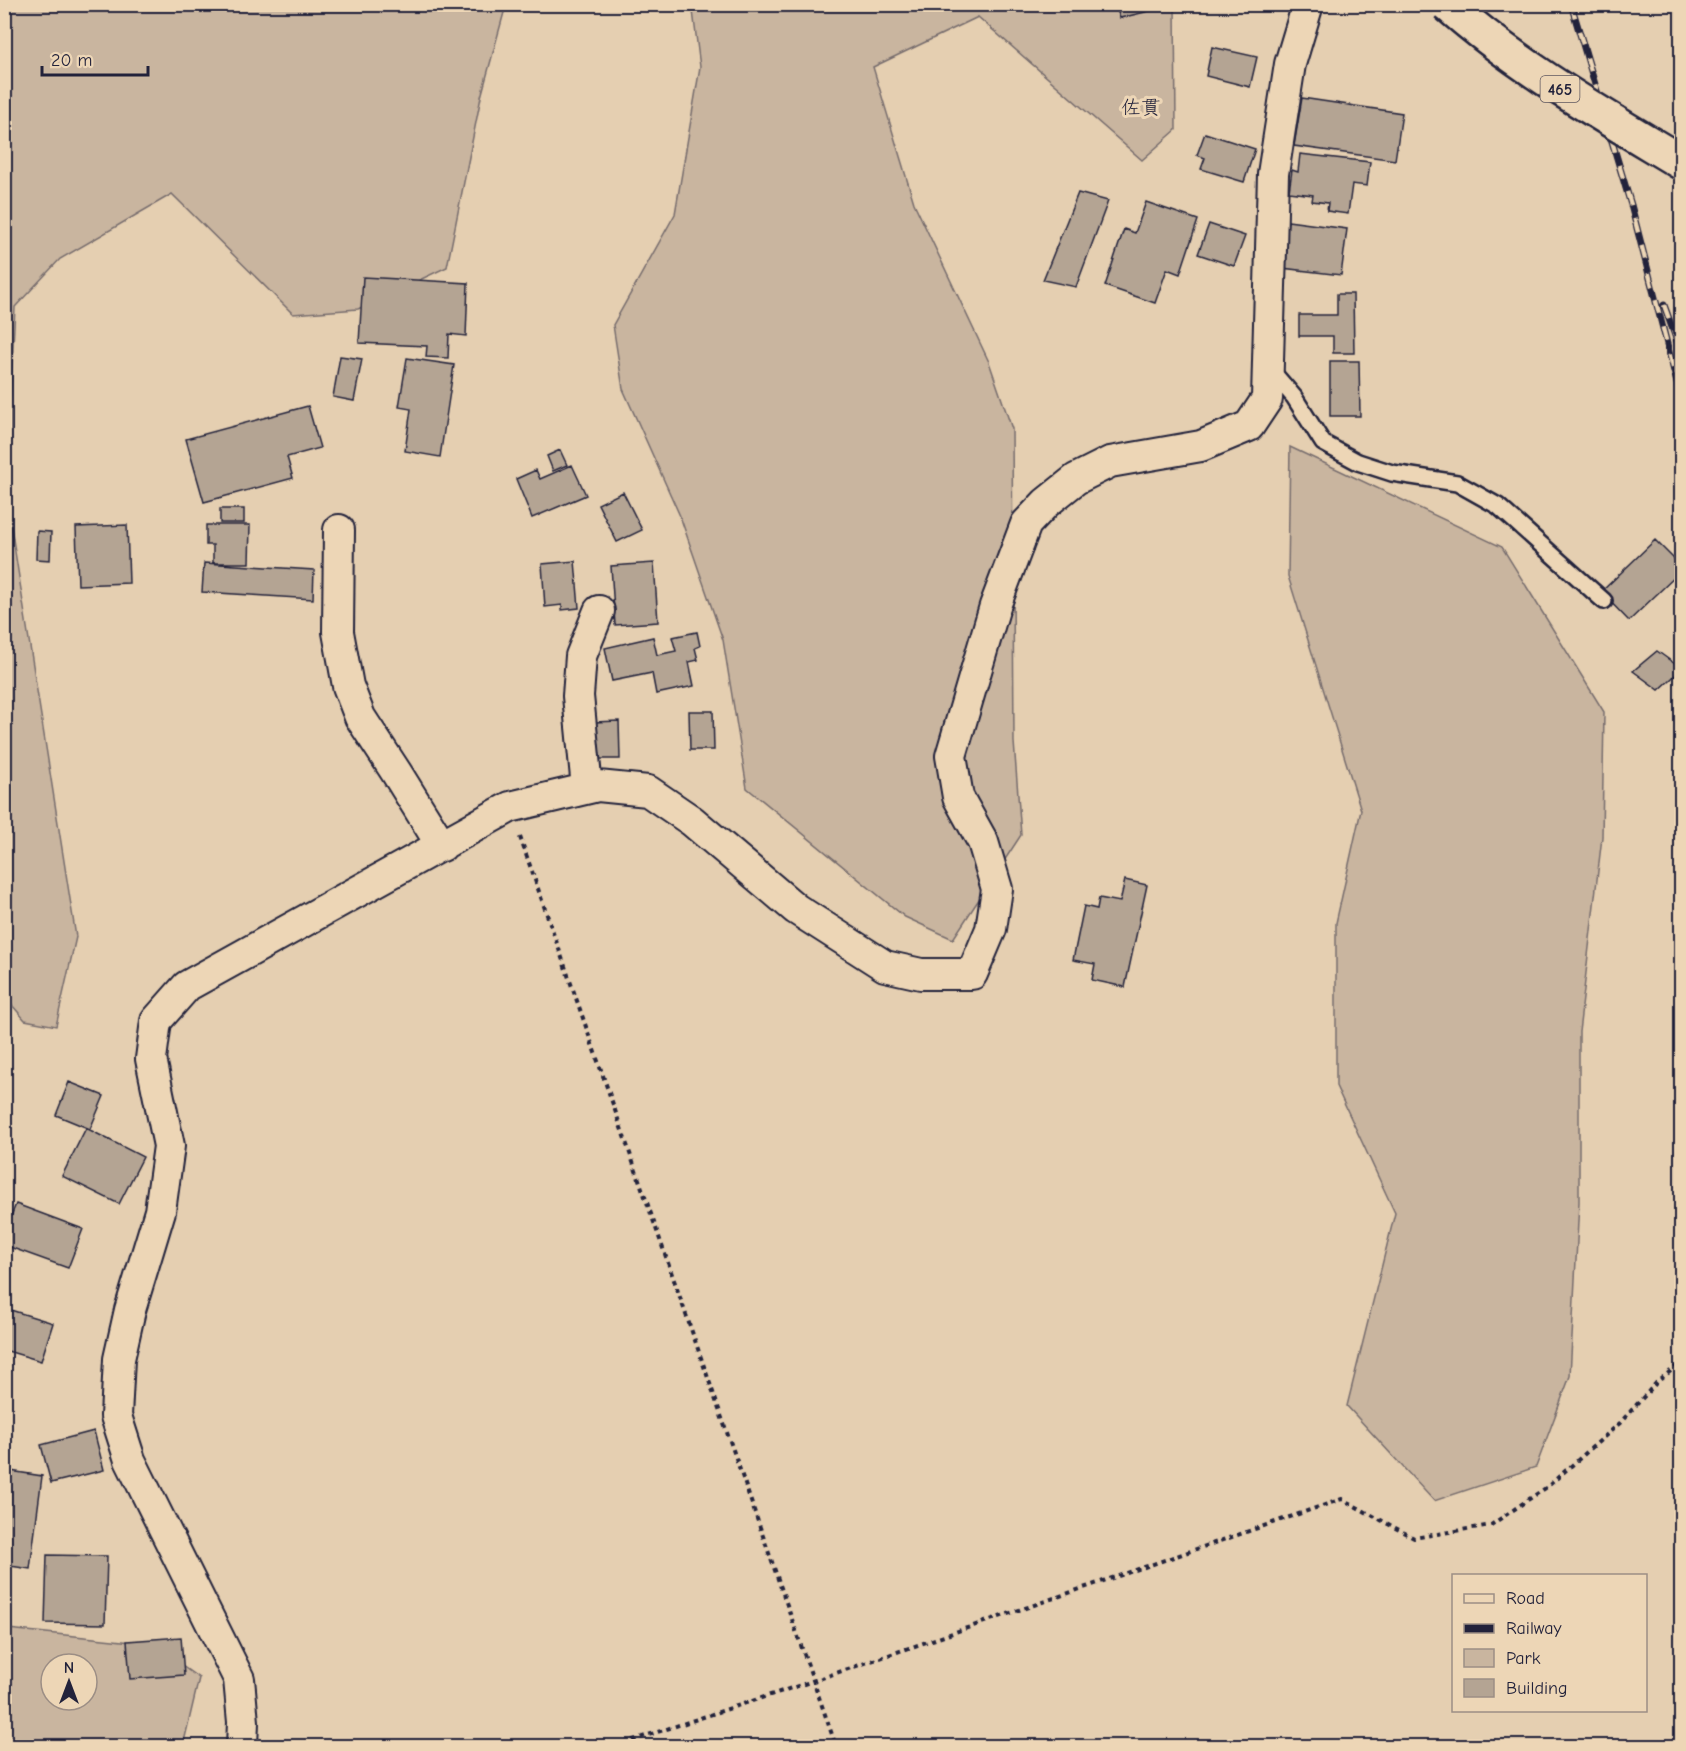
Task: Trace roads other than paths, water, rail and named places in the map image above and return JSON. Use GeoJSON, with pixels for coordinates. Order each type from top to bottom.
{"type":"FeatureCollection","features":[{"type":"Feature","properties":{"kind":"highway","name":"465"},"geometry":{"type":"LineString","coordinates":[[1447,4],[1475,29],[1562,91],[1682,163]]}},
{"type":"Feature","properties":{"kind":"street"},"geometry":{"type":"LineString","coordinates":[[242,1746],[243,1722],[239,1679],[130,1460],[116,1416],[118,1359],[130,1310],[160,1211],[169,1146],[151,1059],[156,1021],[187,986],[510,807],[598,786],[648,791],[692,821],[796,909],[885,966],[921,975],[972,974],[991,929],[998,890],[983,842],[958,797],[951,756],[995,606],[1026,524],[1046,502],[1076,479],[1110,462],[1201,446],[1249,426],[1267,399],[1273,174],[1290,64],[1308,4]]}},
{"type":"Feature","properties":{"kind":"street"},"geometry":{"type":"LineString","coordinates":[[339,531],[338,632],[348,686],[360,717],[442,846]]}},
{"type":"Feature","properties":{"kind":"street"},"geometry":{"type":"LineString","coordinates":[[588,788],[578,686],[581,656],[599,611]]}},
{"type":"Feature","properties":{"kind":"lane"},"geometry":{"type":"LineString","coordinates":[[1268,367],[1294,397],[1323,442],[1358,462],[1392,473],[1457,483],[1498,506],[1604,601]]}},
{"type":"Feature","properties":{"kind":"railway"},"geometry":{"type":"LineString","coordinates":[[1571,4],[1631,205],[1682,402]]}},
{"type":"Feature","properties":{"kind":"railway"},"geometry":{"type":"LineString","coordinates":[[1664,305],[1682,355]]}},
{"type":"Feature","properties":{"kind":"district","name":"佐貫"},"geometry":{"type":"Point","coordinates":[1141,107]}}]}
